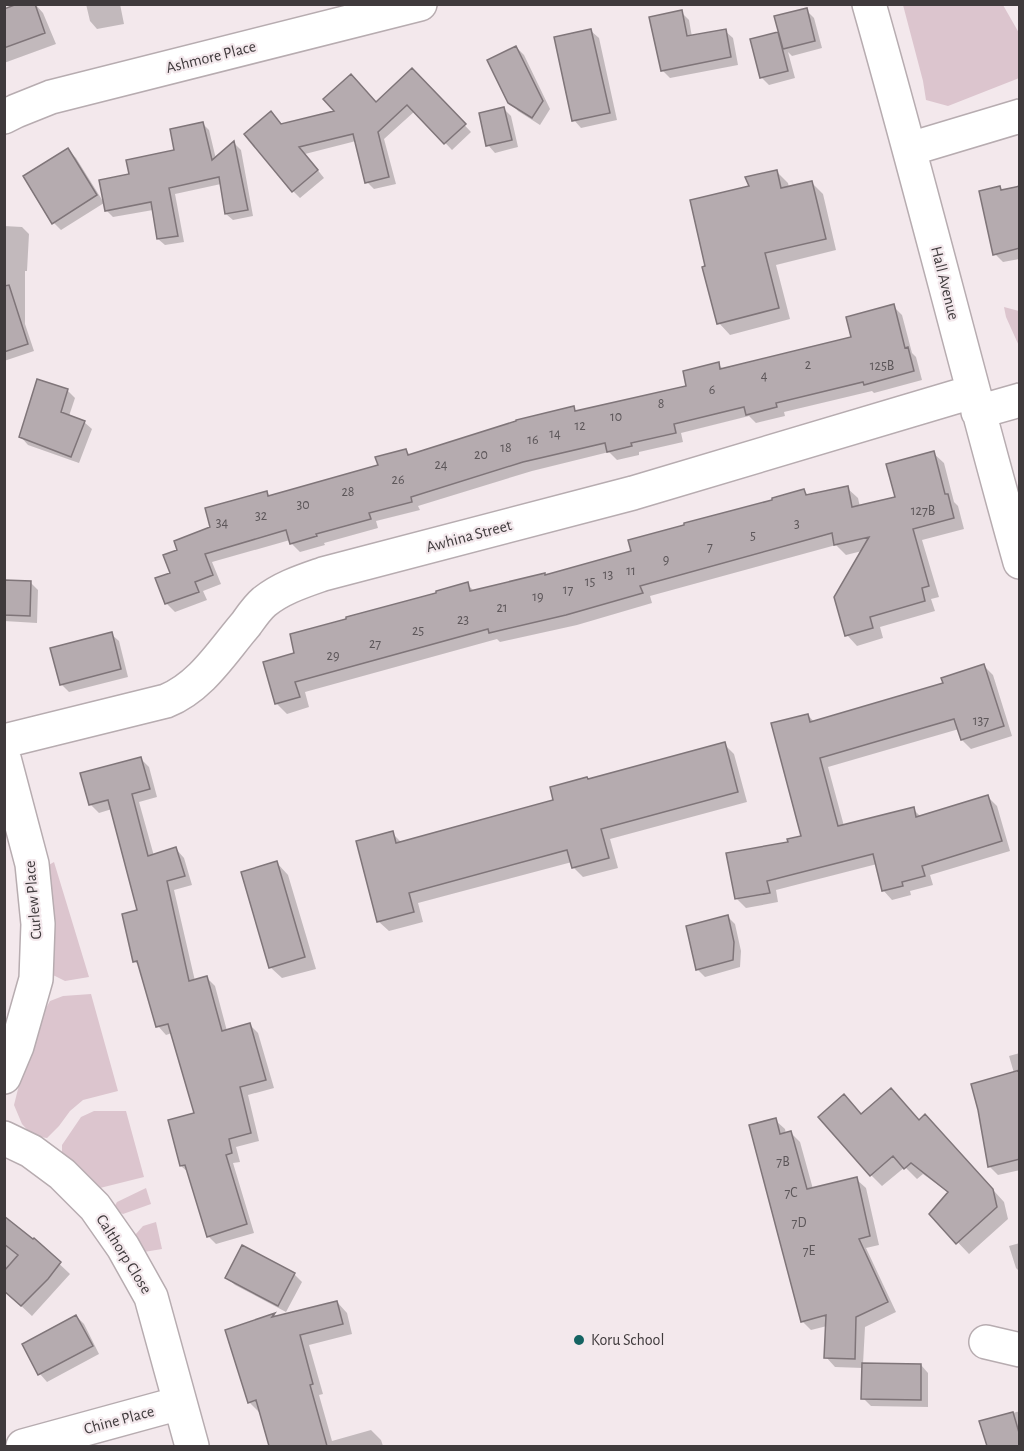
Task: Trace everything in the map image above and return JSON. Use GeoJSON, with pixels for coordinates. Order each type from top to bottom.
{"type":"FeatureCollection","features":[{"type":"Feature","properties":{"kind":"street","name":"Ashmore Place"},"geometry":{"type":"LineString","coordinates":[[4,117],[51,97],[420,4]]}},
{"type":"Feature","properties":{"kind":"street","name":"Hall Avenue"},"geometry":{"type":"LineString","coordinates":[[869,4],[1020,562]]}},
{"type":"Feature","properties":{"kind":"street"},"geometry":{"type":"LineString","coordinates":[[910,150],[1020,116]]}},
{"type":"Feature","properties":{"kind":"street","name":"Awhina Street"},"geometry":{"type":"LineString","coordinates":[[4,741],[176,697],[192,686],[212,665],[263,602],[290,586],[323,574],[975,402],[1020,400]]}},
{"type":"Feature","properties":{"kind":"street","name":"Curlew Place"},"geometry":{"type":"LineString","coordinates":[[4,758],[32,864],[38,924],[36,979],[17,1046],[4,1077]]}},
{"type":"Feature","properties":{"kind":"street","name":"Calthorp Close"},"geometry":{"type":"LineString","coordinates":[[4,1138],[31,1151],[62,1174],[95,1207],[123,1247],[151,1298],[192,1446]]}},
{"type":"Feature","properties":{"kind":"street"},"geometry":{"type":"LineString","coordinates":[[986,1342],[1020,1350]]}},
{"type":"Feature","properties":{"kind":"street","name":"Chine Place"},"geometry":{"type":"LineString","coordinates":[[23,1446],[180,1403]]}},
{"type":"Feature","properties":{"kind":"shaded area"},"geometry":{"type":"Polygon","coordinates":[[[903,5],[1003,5],[1019,33],[1019,78],[948,106],[926,100],[903,5]]]}},
{"type":"Feature","properties":{"kind":"shaded area"},"geometry":{"type":"Polygon","coordinates":[[[1004,307],[1019,311],[1019,346],[1006,317],[1004,307]]]}},
{"type":"Feature","properties":{"kind":"shaded area"},"geometry":{"type":"Polygon","coordinates":[[[54,862],[89,977],[65,981],[53,975],[51,897],[47,866],[54,862]]]}},
{"type":"Feature","properties":{"kind":"shaded area"},"geometry":{"type":"Polygon","coordinates":[[[91,994],[118,1091],[83,1100],[70,1111],[47,1138],[33,1136],[22,1124],[14,1105],[45,1010],[50,1001],[63,996],[91,994]]]}},
{"type":"Feature","properties":{"kind":"shaded area"},"geometry":{"type":"Polygon","coordinates":[[[94,1111],[126,1111],[144,1177],[100,1188],[62,1153],[62,1145],[81,1117],[94,1111]]]}},
{"type":"Feature","properties":{"kind":"shaded area"},"geometry":{"type":"Polygon","coordinates":[[[146,1188],[151,1204],[123,1214],[113,1209],[117,1202],[146,1188]]]}},
{"type":"Feature","properties":{"kind":"shaded area"},"geometry":{"type":"Polygon","coordinates":[[[156,1222],[162,1249],[144,1252],[135,1235],[143,1226],[156,1222]]]}},
{"type":"Feature","properties":{"kind":"building"},"geometry":{"type":"Polygon","coordinates":[[[17,4],[35,4],[45,33],[4,48],[4,9],[17,4]]]}},
{"type":"Feature","properties":{"kind":"building"},"geometry":{"type":"Polygon","coordinates":[[[807,8],[815,41],[783,49],[774,16],[807,8]]]}},
{"type":"Feature","properties":{"kind":"building"},"geometry":{"type":"Polygon","coordinates":[[[682,10],[687,36],[726,29],[731,57],[661,71],[649,17],[682,10]]]}},
{"type":"Feature","properties":{"kind":"building"},"geometry":{"type":"Polygon","coordinates":[[[591,29],[610,113],[572,121],[554,37],[591,29]]]}},
{"type":"Feature","properties":{"kind":"building"},"geometry":{"type":"Polygon","coordinates":[[[778,32],[788,71],[760,78],[750,39],[778,32]]]}},
{"type":"Feature","properties":{"kind":"building"},"geometry":{"type":"Polygon","coordinates":[[[516,46],[543,101],[532,118],[508,103],[487,60],[516,46]]]}},
{"type":"Feature","properties":{"kind":"building"},"geometry":{"type":"Polygon","coordinates":[[[412,68],[466,124],[444,144],[407,105],[378,132],[389,177],[365,183],[353,134],[299,147],[318,170],[292,192],[244,134],[271,111],[281,124],[334,111],[323,99],[351,74],[376,102],[412,68]]]}},
{"type":"Feature","properties":{"kind":"building"},"geometry":{"type":"Polygon","coordinates":[[[504,107],[512,140],[486,146],[479,113],[504,107]]]}},
{"type":"Feature","properties":{"kind":"building"},"geometry":{"type":"Polygon","coordinates":[[[203,122],[212,160],[234,141],[248,210],[225,214],[219,177],[169,188],[178,236],[157,239],[151,202],[105,211],[99,180],[129,174],[126,160],[174,150],[170,129],[203,122]]]}},
{"type":"Feature","properties":{"kind":"building"},"geometry":{"type":"Polygon","coordinates":[[[68,148],[97,195],[52,224],[23,176],[68,148]]]}},
{"type":"Feature","properties":{"kind":"building"},"geometry":{"type":"Polygon","coordinates":[[[777,170],[781,188],[812,181],[826,239],[765,253],[779,308],[717,324],[702,267],[705,266],[690,200],[749,186],[745,177],[777,170]]]}},
{"type":"Feature","properties":{"kind":"building"},"geometry":{"type":"Polygon","coordinates":[[[1000,186],[1001,190],[1020,186],[1020,248],[993,255],[979,191],[1000,186]]]}},
{"type":"Feature","properties":{"kind":"building"},"geometry":{"type":"Polygon","coordinates":[[[9,285],[28,344],[4,352],[4,286],[9,285]]]}},
{"type":"Feature","properties":{"kind":"building"},"geometry":{"type":"Polygon","coordinates":[[[894,304],[905,348],[908,347],[914,371],[864,385],[863,382],[776,403],[777,407],[746,415],[744,407],[674,424],[676,433],[631,443],[632,446],[607,452],[605,443],[523,462],[411,497],[412,502],[369,513],[371,519],[316,534],[317,536],[290,544],[286,530],[205,554],[213,575],[195,582],[199,592],[165,604],[155,578],[170,573],[163,555],[177,550],[174,541],[210,527],[205,508],[267,491],[268,496],[378,465],[375,457],[406,449],[408,455],[516,420],[574,406],[575,411],[686,386],[683,371],[719,362],[720,369],[851,337],[846,317],[894,304]]]}},
{"type":"Feature","properties":{"kind":"building"},"geometry":{"type":"Polygon","coordinates":[[[37,379],[68,389],[61,412],[85,421],[71,457],[19,437],[37,379]]]}},
{"type":"Feature","properties":{"kind":"building"},"geometry":{"type":"Polygon","coordinates":[[[934,451],[954,518],[913,529],[929,586],[922,588],[925,601],[870,617],[873,628],[845,636],[834,597],[869,537],[834,545],[832,533],[640,586],[643,593],[566,615],[489,633],[488,629],[295,682],[300,697],[275,704],[263,662],[294,653],[290,634],[468,582],[470,591],[545,573],[545,575],[631,551],[628,540],[804,489],[806,495],[848,486],[852,507],[895,497],[886,464],[934,451]]]}},
{"type":"Feature","properties":{"kind":"building"},"geometry":{"type":"Polygon","coordinates":[[[4,580],[31,581],[30,616],[4,615],[4,580]]]}},
{"type":"Feature","properties":{"kind":"building"},"geometry":{"type":"Polygon","coordinates":[[[112,632],[121,669],[60,685],[50,648],[112,632]]]}},
{"type":"Feature","properties":{"kind":"building"},"geometry":{"type":"Polygon","coordinates":[[[984,664],[1004,726],[961,740],[954,719],[820,758],[838,826],[914,807],[916,817],[988,795],[1002,841],[922,866],[925,876],[902,882],[903,886],[882,891],[873,854],[767,881],[770,893],[735,899],[726,853],[788,842],[787,839],[801,836],[771,723],[808,714],[810,722],[943,683],[941,678],[984,664]]]}},
{"type":"Feature","properties":{"kind":"building"},"geometry":{"type":"Polygon","coordinates":[[[725,742],[738,792],[601,829],[609,858],[572,868],[567,850],[409,893],[414,912],[377,922],[356,841],[393,831],[396,843],[553,800],[550,787],[725,742]]]}},
{"type":"Feature","properties":{"kind":"building"},"geometry":{"type":"Polygon","coordinates":[[[141,757],[150,789],[132,794],[148,856],[176,847],[185,876],[167,881],[189,981],[207,976],[222,1031],[250,1023],[266,1080],[240,1087],[251,1133],[229,1139],[232,1153],[226,1155],[247,1224],[207,1237],[185,1165],[180,1166],[168,1120],[194,1113],[168,1024],[156,1027],[137,961],[133,962],[122,914],[137,910],[108,800],[89,805],[80,773],[141,757]]]}},
{"type":"Feature","properties":{"kind":"building"},"geometry":{"type":"Polygon","coordinates":[[[277,861],[305,957],[269,968],[241,872],[277,861]]]}},
{"type":"Feature","properties":{"kind":"building"},"geometry":{"type":"Polygon","coordinates":[[[728,915],[734,942],[733,960],[696,970],[686,926],[728,915]]]}},
{"type":"Feature","properties":{"kind":"building"},"geometry":{"type":"Polygon","coordinates":[[[1020,1070],[1020,1159],[988,1167],[971,1084],[1020,1070]]]}},
{"type":"Feature","properties":{"kind":"building"},"geometry":{"type":"Polygon","coordinates":[[[891,1088],[919,1120],[925,1114],[993,1189],[997,1207],[956,1244],[929,1214],[948,1192],[911,1163],[904,1169],[893,1156],[870,1176],[818,1117],[844,1094],[861,1114],[891,1088]]]}},
{"type":"Feature","properties":{"kind":"building"},"geometry":{"type":"Polygon","coordinates":[[[776,1118],[780,1134],[791,1131],[807,1189],[857,1177],[870,1236],[859,1239],[888,1302],[856,1317],[855,1359],[824,1358],[826,1315],[801,1322],[749,1125],[776,1118]]]}},
{"type":"Feature","properties":{"kind":"building"},"geometry":{"type":"Polygon","coordinates":[[[4,1216],[61,1262],[48,1279],[21,1306],[4,1291],[4,1271],[18,1255],[4,1244],[4,1216]]]}},
{"type":"Feature","properties":{"kind":"building"},"geometry":{"type":"Polygon","coordinates":[[[242,1245],[295,1273],[278,1306],[225,1278],[242,1245]]]}},
{"type":"Feature","properties":{"kind":"building"},"geometry":{"type":"Polygon","coordinates":[[[337,1301],[343,1324],[300,1335],[313,1384],[310,1385],[327,1446],[269,1446],[256,1400],[248,1403],[225,1330],[275,1313],[272,1317],[337,1301]]]}},
{"type":"Feature","properties":{"kind":"building"},"geometry":{"type":"Polygon","coordinates":[[[76,1315],[93,1346],[38,1375],[22,1344],[76,1315]]]}},
{"type":"Feature","properties":{"kind":"building"},"geometry":{"type":"Polygon","coordinates":[[[862,1363],[921,1364],[921,1400],[861,1399],[862,1363]]]}},
{"type":"Feature","properties":{"kind":"building"},"geometry":{"type":"Polygon","coordinates":[[[1013,1412],[1020,1436],[1020,1446],[987,1446],[979,1421],[1013,1412]]]}},
{"type":"Feature","properties":{"kind":"place","name":"Koru School"},"geometry":{"type":"Point","coordinates":[579,1340]}}]}
